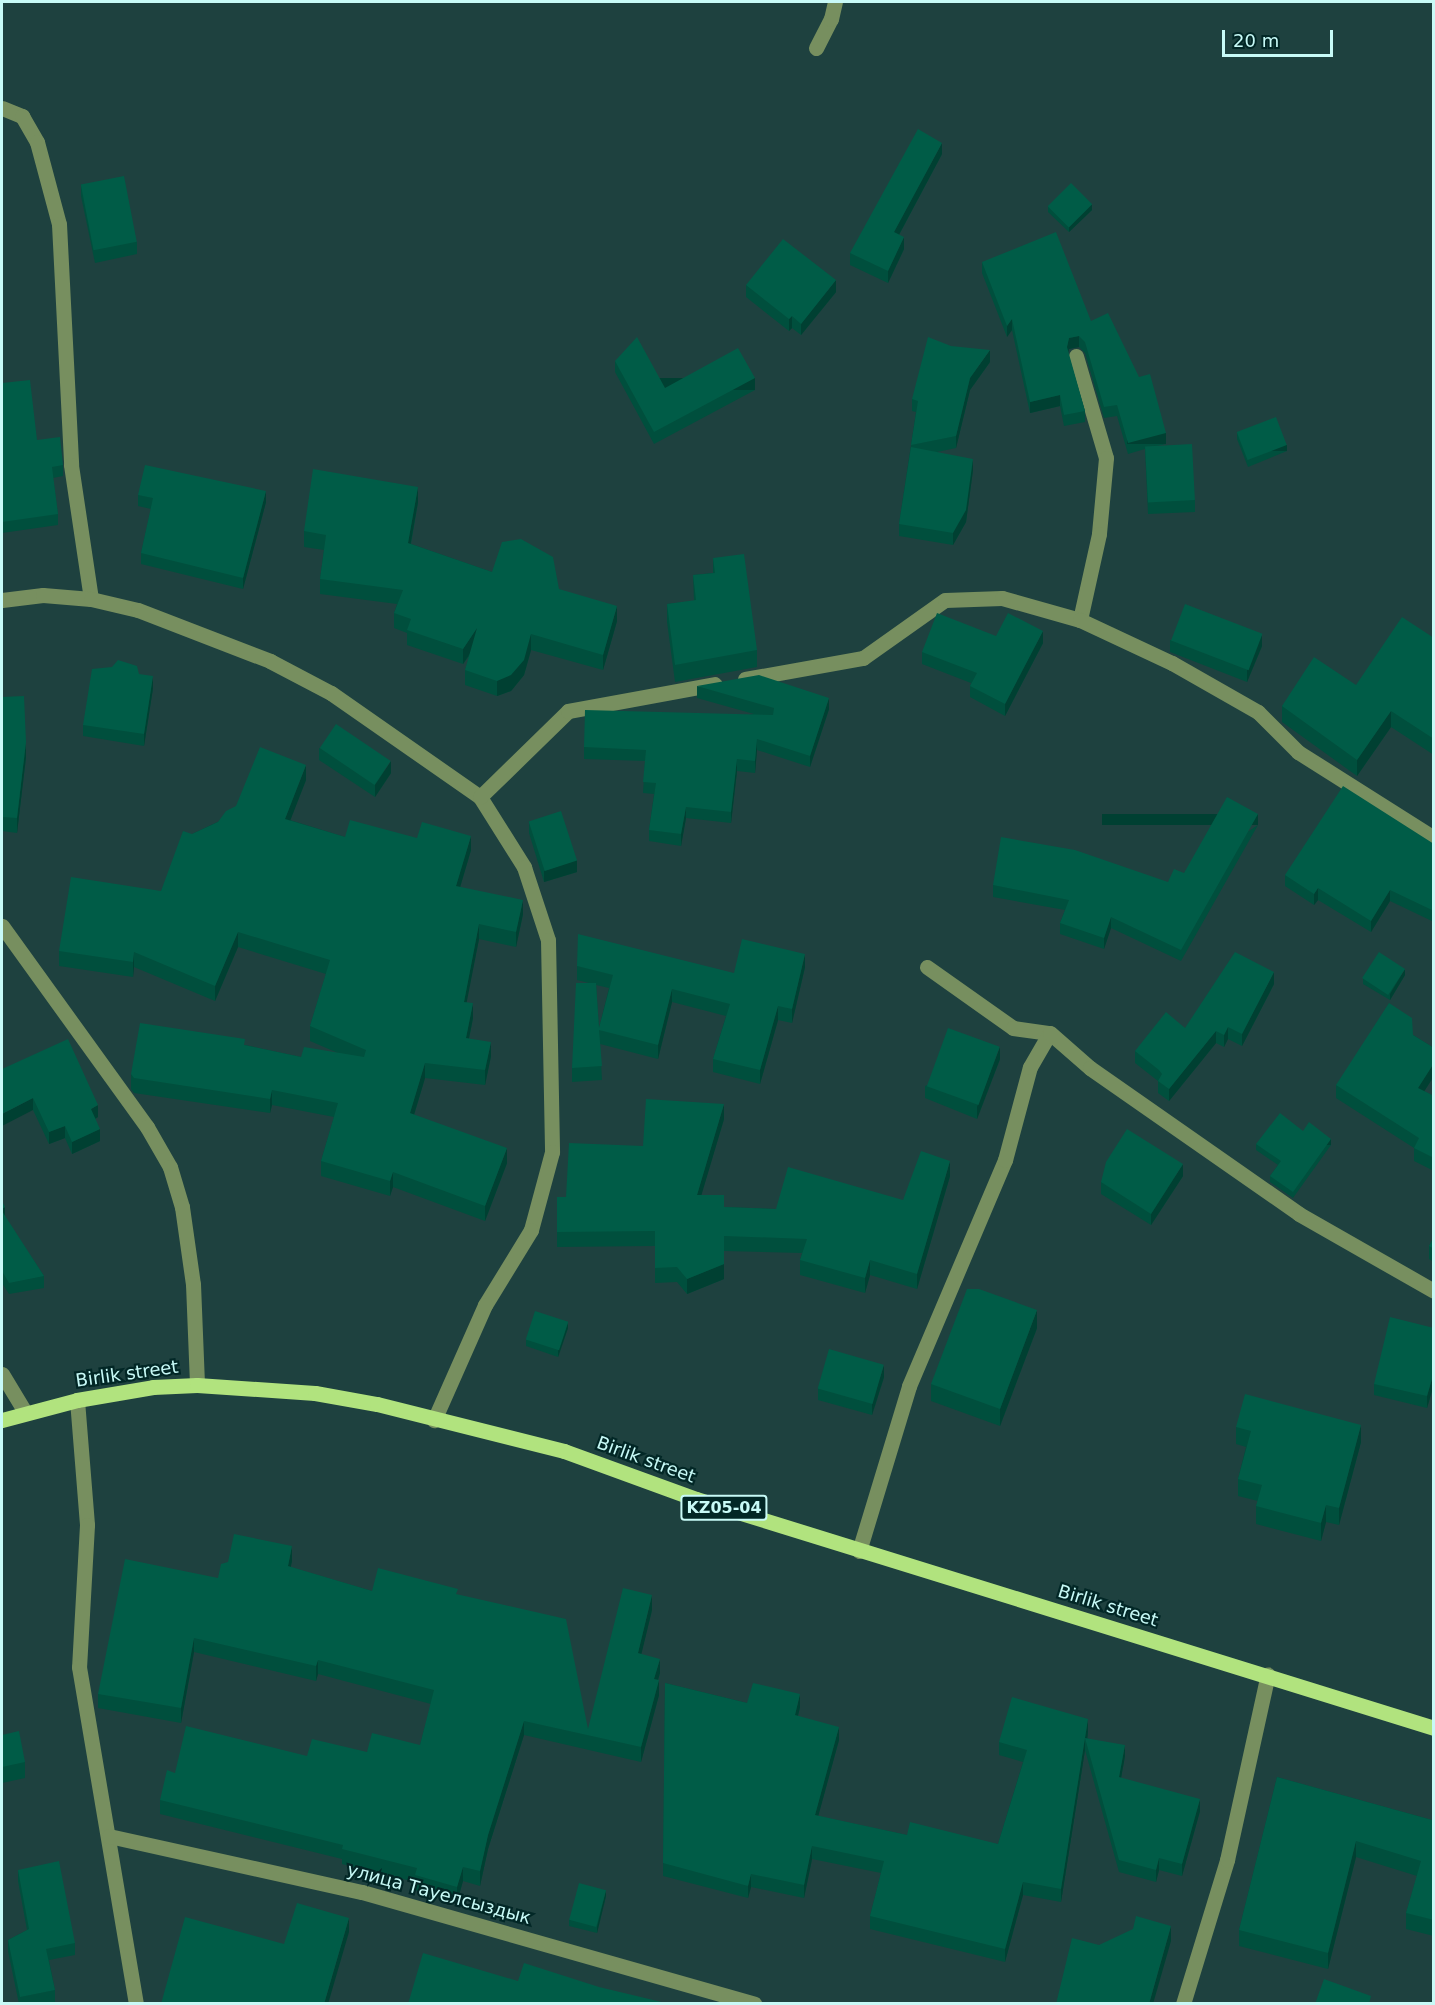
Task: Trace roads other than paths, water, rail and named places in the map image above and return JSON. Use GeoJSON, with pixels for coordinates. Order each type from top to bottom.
{"type":"FeatureCollection","features":[{"type":"Feature","properties":{"kind":"main road","name":"Birlik street"},"geometry":{"type":"LineString","coordinates":[[2,1420],[25,1412],[77,1400],[153,1387],[197,1385],[315,1393],[377,1404],[564,1451],[696,1499],[859,1551],[1268,1674],[1434,1728]]}},
{"type":"Feature","properties":{"kind":"street"},"geometry":{"type":"LineString","coordinates":[[816,48],[831,19],[835,2]]}},
{"type":"Feature","properties":{"kind":"street"},"geometry":{"type":"LineString","coordinates":[[2,108],[22,116],[37,142],[58,224],[71,465],[91,599]]}},
{"type":"Feature","properties":{"kind":"street"},"geometry":{"type":"LineString","coordinates":[[1076,356],[1106,458],[1099,534],[1080,620]]}},
{"type":"Feature","properties":{"kind":"street"},"geometry":{"type":"LineString","coordinates":[[2,600],[43,595],[91,599],[138,610],[270,662],[331,693],[480,797],[524,867],[548,940],[552,1152],[531,1230],[485,1305],[434,1420]]}},
{"type":"Feature","properties":{"kind":"street"},"geometry":{"type":"LineString","coordinates":[[480,797],[568,711],[863,658],[945,600],[1002,598],[1080,620],[1172,663],[1258,711],[1298,752],[1434,838]]}},
{"type":"Feature","properties":{"kind":"street"},"geometry":{"type":"LineString","coordinates":[[2,926],[147,1127],[171,1167],[182,1207],[193,1284],[197,1385]]}},
{"type":"Feature","properties":{"kind":"street"},"geometry":{"type":"LineString","coordinates":[[927,967],[1013,1028],[1050,1033],[1090,1068],[1299,1214],[1434,1291]]}},
{"type":"Feature","properties":{"kind":"street"},"geometry":{"type":"LineString","coordinates":[[859,1551],[909,1386],[1005,1160],[1030,1067],[1050,1033]]}},
{"type":"Feature","properties":{"kind":"street"},"geometry":{"type":"LineString","coordinates":[[2,1374],[25,1412]]}},
{"type":"Feature","properties":{"kind":"street"},"geometry":{"type":"LineString","coordinates":[[77,1400],[87,1525],[79,1667],[136,2004]]}},
{"type":"Feature","properties":{"kind":"street"},"geometry":{"type":"LineString","coordinates":[[1183,2004],[1227,1860],[1268,1674]]}},
{"type":"Feature","properties":{"kind":"street","name":"улица Тауелсыздык"},"geometry":{"type":"LineString","coordinates":[[109,1836],[362,1892],[754,2004]]}}]}
